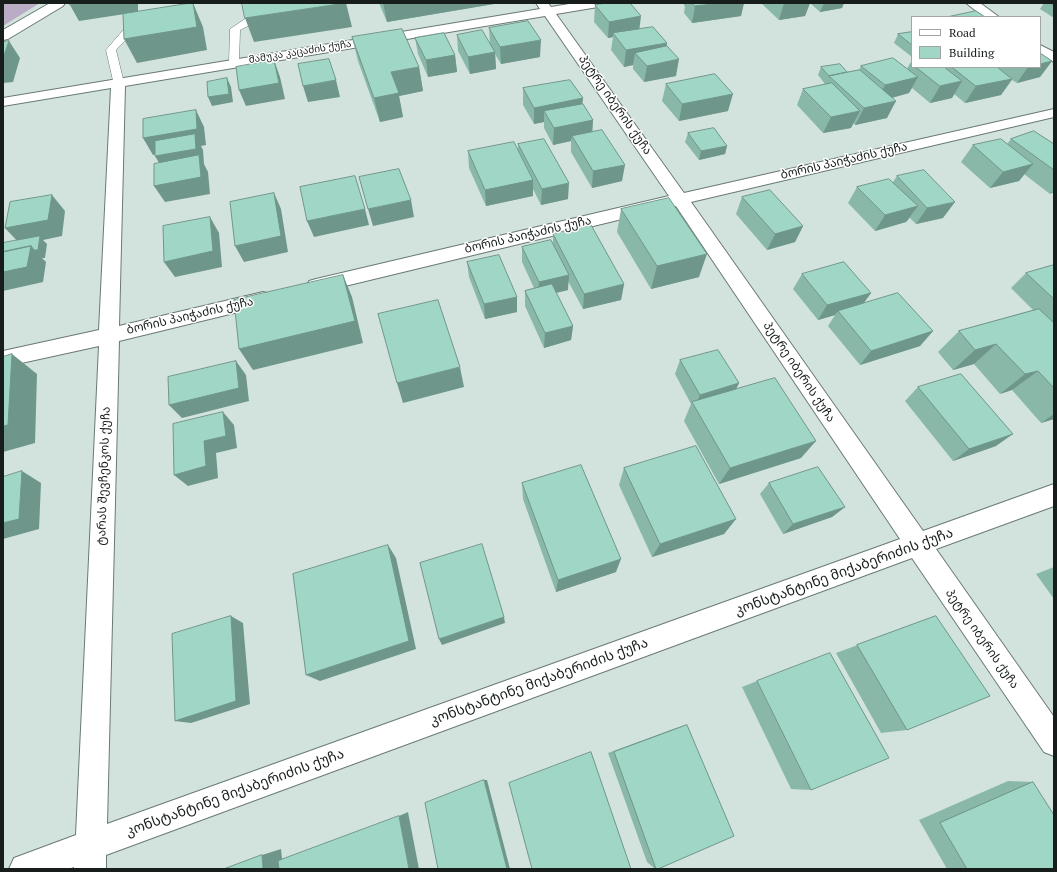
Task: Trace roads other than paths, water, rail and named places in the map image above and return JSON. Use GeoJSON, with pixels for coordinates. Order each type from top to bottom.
{"type":"FeatureCollection","features":[{"type":"Feature","properties":{"kind":"street"},"geometry":{"type":"LineString","coordinates":[[3,36],[59,3]]}},
{"type":"Feature","properties":{"kind":"street","name":"მამუკა კაცაძის ქუჩა"},"geometry":{"type":"LineString","coordinates":[[3,102],[234,64],[545,7],[598,3]]}},
{"type":"Feature","properties":{"kind":"street"},"geometry":{"type":"LineString","coordinates":[[972,3],[992,16]]}},
{"type":"Feature","properties":{"kind":"street","name":"პეტრე იბერის ქუჩა"},"geometry":{"type":"LineString","coordinates":[[545,7],[681,199],[917,545],[1054,742]]}},
{"type":"Feature","properties":{"kind":"street"},"geometry":{"type":"LineString","coordinates":[[1041,50],[1054,58]]}},
{"type":"Feature","properties":{"kind":"street","name":"ტარას შევჩენკოს ქუჩა"},"geometry":{"type":"LineString","coordinates":[[90,857],[118,83]]}},
{"type":"Feature","properties":{"kind":"street","name":"ბორის პაიჭაძის ქუჩა"},"geometry":{"type":"LineString","coordinates":[[302,290],[681,199],[1054,113]]}},
{"type":"Feature","properties":{"kind":"street","name":"ბორის პაიჭაძის ქუჩა"},"geometry":{"type":"LineString","coordinates":[[3,359],[109,336],[279,295]]}},
{"type":"Feature","properties":{"kind":"street","name":"კონსტანტინე მიქაბერიძის ქუჩა"},"geometry":{"type":"LineString","coordinates":[[25,869],[90,857],[917,545],[1054,495]]}},
{"type":"Feature","properties":{"kind":"lane"},"geometry":{"type":"LineString","coordinates":[[234,64],[235,30],[249,20],[275,10]]}},
{"type":"Feature","properties":{"kind":"lane"},"geometry":{"type":"LineString","coordinates":[[118,83],[111,50],[129,30],[149,20]]}}]}
